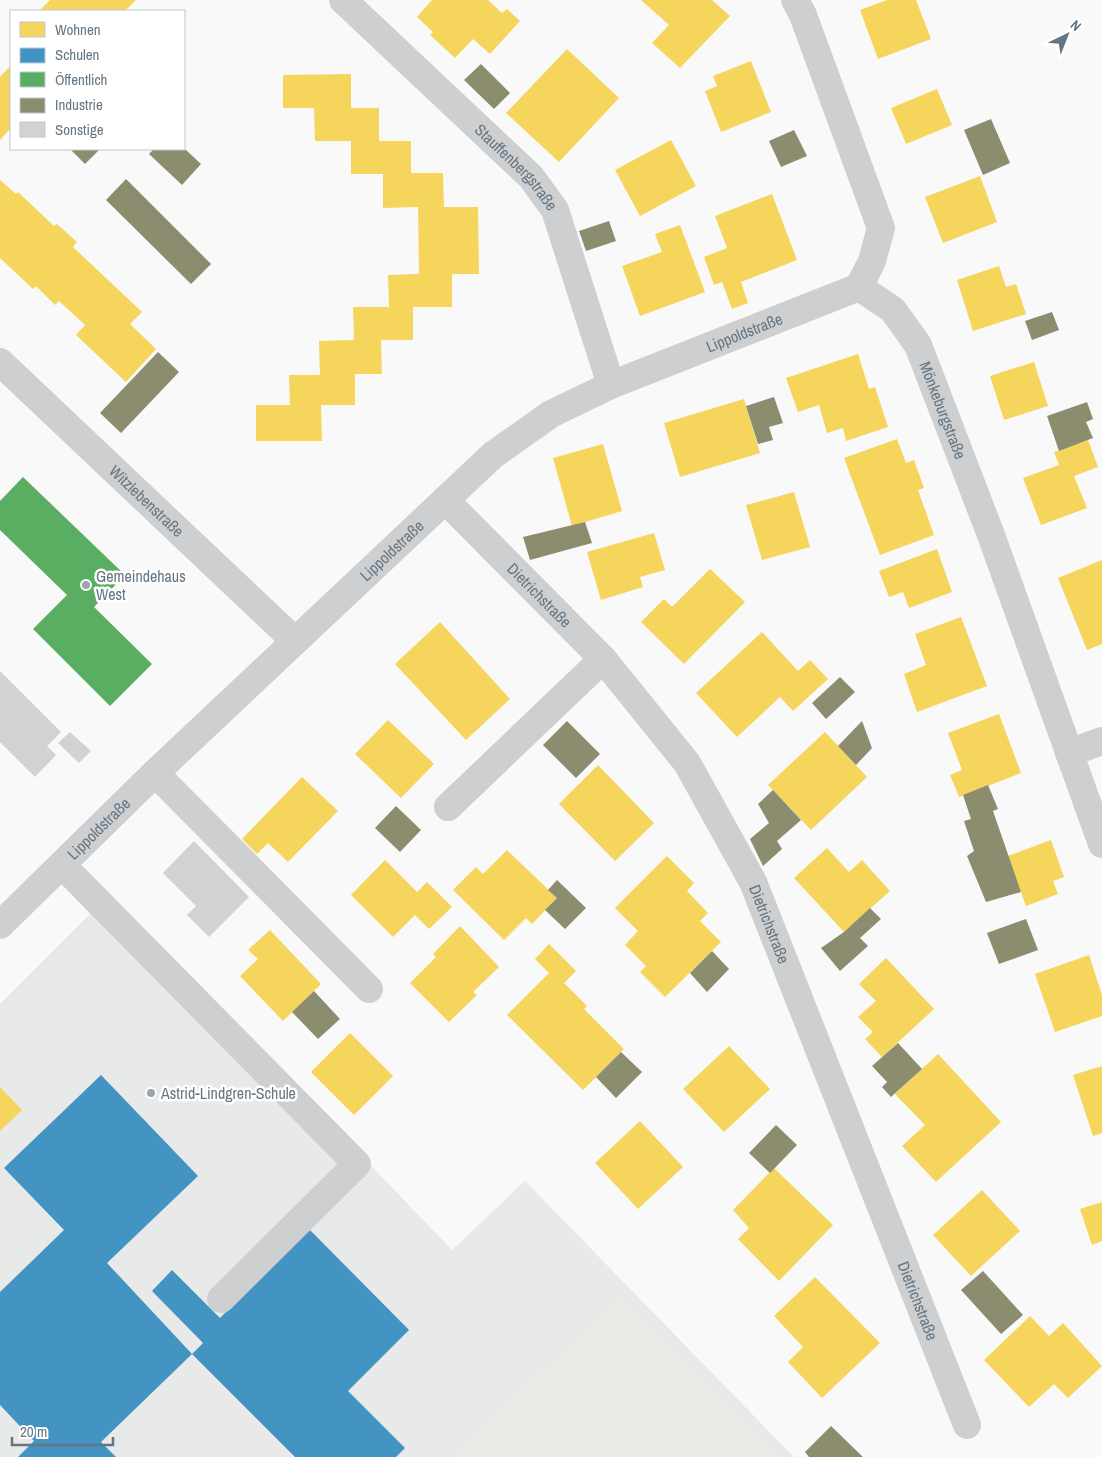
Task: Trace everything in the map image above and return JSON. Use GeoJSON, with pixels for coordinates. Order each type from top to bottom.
{"type":"FeatureCollection","features":[{"type":"Feature","properties":{"kind":"street","name":"Stauffenbergstraße"},"geometry":{"type":"LineString","coordinates":[[343,0],[531,177],[555,210],[611,385]]}},
{"type":"Feature","properties":{"kind":"street"},"geometry":{"type":"LineString","coordinates":[[795,0],[803,15],[881,228],[872,261],[859,287]]}},
{"type":"Feature","properties":{"kind":"street","name":"Lippoldstraße"},"geometry":{"type":"LineString","coordinates":[[0,925],[155,773],[493,455],[552,414],[611,385],[859,287]]}},
{"type":"Feature","properties":{"kind":"street","name":"Mönkeburgstraße"},"geometry":{"type":"LineString","coordinates":[[859,287],[893,310],[918,345],[991,535],[1102,844]]}},
{"type":"Feature","properties":{"kind":"street","name":"Witzlebenstraße"},"geometry":{"type":"LineString","coordinates":[[0,362],[295,641]]}},
{"type":"Feature","properties":{"kind":"street","name":"Dietrichstraße"},"geometry":{"type":"LineString","coordinates":[[445,500],[603,659],[687,763],[753,882],[968,1425]]}},
{"type":"Feature","properties":{"kind":"street"},"geometry":{"type":"LineString","coordinates":[[448,807],[603,659]]}},
{"type":"Feature","properties":{"kind":"street"},"geometry":{"type":"LineString","coordinates":[[1069,753],[1102,741]]}},
{"type":"Feature","properties":{"kind":"street"},"geometry":{"type":"LineString","coordinates":[[155,773],[369,989]]}},
{"type":"Feature","properties":{"kind":"street"},"geometry":{"type":"LineString","coordinates":[[62,865],[358,1164],[221,1299]]}},
{"type":"Feature","properties":{"kind":"shaded area","name":"Astrid-Lindgren-Schule"},"geometry":{"type":"Polygon","coordinates":[[[110,894],[452,1250],[525,1181],[794,1457],[0,1457],[0,1004],[110,894]]]}},
{"type":"Feature","properties":{"kind":"shaded area"},"geometry":{"type":"Polygon","coordinates":[[[620,1296],[780,1457],[456,1457],[620,1296]]]}},
{"type":"Feature","properties":{"kind":"building: Wohnen"},"geometry":{"type":"Polygon","coordinates":[[[50,0],[136,0],[126,10],[40,10],[50,0]]]}},
{"type":"Feature","properties":{"kind":"building: Wohnen"},"geometry":{"type":"Polygon","coordinates":[[[432,0],[488,0],[502,13],[507,9],[520,21],[490,54],[473,39],[455,58],[430,35],[433,32],[417,17],[432,0]]]}},
{"type":"Feature","properties":{"kind":"building: Wohnen"},"geometry":{"type":"Polygon","coordinates":[[[641,0],[712,0],[730,16],[680,68],[652,43],[669,25],[641,0]]]}},
{"type":"Feature","properties":{"kind":"building: Wohnen"},"geometry":{"type":"Polygon","coordinates":[[[887,0],[916,0],[931,39],[878,59],[860,10],[887,0]]]}},
{"type":"Feature","properties":{"kind":"building: Wohnen"},"geometry":{"type":"Polygon","coordinates":[[[567,49],[619,98],[559,162],[506,113],[567,49]]]}},
{"type":"Feature","properties":{"kind":"building: Wohnen"},"geometry":{"type":"Polygon","coordinates":[[[751,61],[771,112],[721,132],[705,91],[717,86],[713,76],[751,61]]]}},
{"type":"Feature","properties":{"kind":"building: Wohnen"},"geometry":{"type":"Polygon","coordinates":[[[10,66],[10,129],[0,140],[0,77],[10,66]]]}},
{"type":"Feature","properties":{"kind":"building: Wohnen"},"geometry":{"type":"Polygon","coordinates":[[[351,74],[351,108],[379,108],[379,141],[411,141],[411,173],[443,173],[444,207],[478,207],[479,274],[452,274],[452,307],[413,307],[413,340],[381,340],[382,374],[355,374],[355,405],[321,405],[322,441],[256,441],[256,405],[290,405],[289,375],[320,375],[319,341],[354,340],[353,307],[389,307],[388,275],[419,274],[418,207],[383,208],[383,174],[351,174],[351,141],[315,141],[314,108],[283,108],[283,75],[351,74]]]}},
{"type":"Feature","properties":{"kind":"building: Wohnen"},"geometry":{"type":"Polygon","coordinates":[[[937,89],[952,125],[906,144],[891,108],[937,89]]]}},
{"type":"Feature","properties":{"kind":"building: Wohnen"},"geometry":{"type":"Polygon","coordinates":[[[671,140],[696,186],[640,216],[615,170],[671,140]]]}},
{"type":"Feature","properties":{"kind":"building: Wohnen"},"geometry":{"type":"Polygon","coordinates":[[[980,176],[997,222],[943,243],[925,197],[980,176]]]}},
{"type":"Feature","properties":{"kind":"building: Wohnen"},"geometry":{"type":"Polygon","coordinates":[[[0,180],[16,194],[18,192],[54,226],[57,224],[77,242],[73,247],[142,312],[130,324],[156,349],[126,382],[76,335],[85,325],[59,301],[55,305],[36,286],[33,289],[0,258],[0,180]]]}},
{"type":"Feature","properties":{"kind":"building: Wohnen"},"geometry":{"type":"Polygon","coordinates":[[[772,194],[797,260],[741,282],[748,303],[732,309],[722,282],[714,285],[704,257],[727,248],[715,216],[772,194]]]}},
{"type":"Feature","properties":{"kind":"building: Wohnen"},"geometry":{"type":"Polygon","coordinates":[[[680,225],[705,292],[640,316],[622,266],[662,252],[655,234],[680,225]]]}},
{"type":"Feature","properties":{"kind":"building: Wohnen"},"geometry":{"type":"Polygon","coordinates":[[[999,266],[1006,287],[1016,284],[1026,314],[973,331],[957,280],[999,266]]]}},
{"type":"Feature","properties":{"kind":"building: Wohnen"},"geometry":{"type":"Polygon","coordinates":[[[858,354],[869,389],[875,387],[888,427],[846,441],[843,428],[827,433],[819,405],[798,412],[786,378],[858,354]]]}},
{"type":"Feature","properties":{"kind":"building: Wohnen"},"geometry":{"type":"Polygon","coordinates":[[[1034,362],[1048,406],[1004,420],[990,376],[1034,362]]]}},
{"type":"Feature","properties":{"kind":"building: Wohnen"},"geometry":{"type":"Polygon","coordinates":[[[744,399],[760,453],[680,477],[664,423],[744,399]]]}},
{"type":"Feature","properties":{"kind":"building: Wohnen"},"geometry":{"type":"Polygon","coordinates":[[[897,439],[906,463],[914,460],[924,488],[918,490],[934,535],[880,555],[844,458],[897,439]]]}},
{"type":"Feature","properties":{"kind":"building: Wohnen"},"geometry":{"type":"Polygon","coordinates":[[[1088,440],[1098,467],[1074,476],[1087,508],[1041,525],[1023,478],[1059,465],[1054,452],[1088,440]]]}},
{"type":"Feature","properties":{"kind":"building: Wohnen"},"geometry":{"type":"Polygon","coordinates":[[[603,444],[622,511],[572,526],[553,458],[603,444]]]}},
{"type":"Feature","properties":{"kind":"building: Wohnen"},"geometry":{"type":"Polygon","coordinates":[[[794,492],[810,547],[762,560],[746,505],[794,492]]]}},
{"type":"Feature","properties":{"kind":"building: Wohnen"},"geometry":{"type":"Polygon","coordinates":[[[654,533],[665,570],[640,577],[643,587],[601,600],[587,552],[654,533]]]}},
{"type":"Feature","properties":{"kind":"building: Wohnen"},"geometry":{"type":"Polygon","coordinates":[[[937,549],[952,592],[909,608],[903,592],[889,597],[879,571],[937,549]]]}},
{"type":"Feature","properties":{"kind":"building: Wohnen"},"geometry":{"type":"Polygon","coordinates":[[[1102,560],[1102,644],[1087,650],[1058,578],[1102,560]]]}},
{"type":"Feature","properties":{"kind":"building: Wohnen"},"geometry":{"type":"Polygon","coordinates":[[[710,569],[745,602],[684,664],[641,622],[664,599],[672,607],[710,569]]]}},
{"type":"Feature","properties":{"kind":"building: Wohnen"},"geometry":{"type":"Polygon","coordinates":[[[961,617],[987,686],[917,712],[904,674],[926,665],[915,634],[961,617]]]}},
{"type":"Feature","properties":{"kind":"building: Wohnen"},"geometry":{"type":"Polygon","coordinates":[[[440,622],[510,699],[466,740],[395,664],[440,622]]]}},
{"type":"Feature","properties":{"kind":"building: Wohnen"},"geometry":{"type":"Polygon","coordinates":[[[762,632],[798,671],[810,660],[828,679],[793,711],[780,697],[737,737],[696,693],[762,632]]]}},
{"type":"Feature","properties":{"kind":"building: Wohnen"},"geometry":{"type":"Polygon","coordinates":[[[999,714],[1021,773],[959,797],[950,775],[962,770],[948,733],[999,714]]]}},
{"type":"Feature","properties":{"kind":"building: Wohnen"},"geometry":{"type":"Polygon","coordinates":[[[388,720],[434,764],[401,798],[355,754],[388,720]]]}},
{"type":"Feature","properties":{"kind":"building: Wohnen"},"geometry":{"type":"Polygon","coordinates":[[[825,732],[867,777],[811,830],[768,785],[825,732]]]}},
{"type":"Feature","properties":{"kind":"building: Wohnen"},"geometry":{"type":"Polygon","coordinates":[[[598,765],[654,823],[615,861],[559,804],[598,765]]]}},
{"type":"Feature","properties":{"kind":"building: Wohnen"},"geometry":{"type":"Polygon","coordinates":[[[302,777],[338,811],[288,862],[268,843],[257,854],[242,839],[302,777]]]}},
{"type":"Feature","properties":{"kind":"building: Wohnen"},"geometry":{"type":"Polygon","coordinates":[[[1051,840],[1064,877],[1053,881],[1058,894],[1026,906],[1008,856],[1051,840]]]}},
{"type":"Feature","properties":{"kind":"building: Wohnen"},"geometry":{"type":"Polygon","coordinates":[[[827,848],[849,872],[862,860],[890,891],[844,932],[794,878],[827,848]]]}},
{"type":"Feature","properties":{"kind":"building: Wohnen"},"geometry":{"type":"Polygon","coordinates":[[[507,850],[557,898],[532,924],[526,918],[504,940],[453,890],[476,867],[483,874],[507,850]]]}},
{"type":"Feature","properties":{"kind":"building: Wohnen"},"geometry":{"type":"Polygon","coordinates":[[[667,856],[694,883],[687,891],[708,913],[700,921],[721,942],[665,997],[640,972],[646,966],[625,945],[638,931],[615,908],[667,856]]]}},
{"type":"Feature","properties":{"kind":"building: Wohnen"},"geometry":{"type":"Polygon","coordinates":[[[385,860],[417,892],[427,882],[452,907],[429,929],[415,915],[393,937],[351,895],[385,860]]]}},
{"type":"Feature","properties":{"kind":"building: Wohnen"},"geometry":{"type":"Polygon","coordinates":[[[460,926],[499,967],[473,992],[477,995],[449,1022],[410,983],[436,957],[433,954],[460,926]]]}},
{"type":"Feature","properties":{"kind":"building: Wohnen"},"geometry":{"type":"Polygon","coordinates":[[[270,930],[321,984],[283,1021],[240,976],[258,959],[248,950],[270,930]]]}},
{"type":"Feature","properties":{"kind":"building: Wohnen"},"geometry":{"type":"Polygon","coordinates":[[[549,944],[576,971],[564,983],[587,1006],[584,1009],[624,1049],[583,1090],[507,1015],[549,973],[535,959],[549,944]]]}},
{"type":"Feature","properties":{"kind":"building: Wohnen"},"geometry":{"type":"Polygon","coordinates":[[[1089,955],[1102,995],[1102,1016],[1055,1032],[1035,974],[1089,955]]]}},
{"type":"Feature","properties":{"kind":"building: Wohnen"},"geometry":{"type":"Polygon","coordinates":[[[886,958],[934,1009],[882,1057],[865,1039],[873,1032],[858,1017],[876,1001],[859,984],[886,958]]]}},
{"type":"Feature","properties":{"kind":"building: Wohnen"},"geometry":{"type":"Polygon","coordinates":[[[350,1033],[393,1076],[354,1115],[311,1072],[350,1033]]]}},
{"type":"Feature","properties":{"kind":"building: Wohnen"},"geometry":{"type":"Polygon","coordinates":[[[729,1046],[770,1089],[724,1132],[683,1089],[729,1046]]]}},
{"type":"Feature","properties":{"kind":"building: Wohnen"},"geometry":{"type":"Polygon","coordinates":[[[938,1054],[1001,1122],[936,1182],[902,1146],[925,1125],[895,1094],[938,1054]]]}},
{"type":"Feature","properties":{"kind":"building: Wohnen"},"geometry":{"type":"Polygon","coordinates":[[[1102,1066],[1102,1133],[1093,1136],[1073,1075],[1102,1066]]]}},
{"type":"Feature","properties":{"kind":"building: Wohnen"},"geometry":{"type":"Polygon","coordinates":[[[0,1087],[22,1110],[0,1131],[0,1087]]]}},
{"type":"Feature","properties":{"kind":"building: Wohnen"},"geometry":{"type":"Polygon","coordinates":[[[640,1121],[683,1167],[638,1209],[595,1163],[640,1121]]]}},
{"type":"Feature","properties":{"kind":"building: Wohnen"},"geometry":{"type":"Polygon","coordinates":[[[774,1168],[833,1225],[779,1281],[738,1239],[749,1228],[733,1210],[774,1168]]]}},
{"type":"Feature","properties":{"kind":"building: Wohnen"},"geometry":{"type":"Polygon","coordinates":[[[982,1190],[1020,1231],[971,1276],[933,1235],[982,1190]]]}},
{"type":"Feature","properties":{"kind":"building: Wohnen"},"geometry":{"type":"Polygon","coordinates":[[[1102,1202],[1102,1241],[1092,1245],[1080,1209],[1102,1202]]]}},
{"type":"Feature","properties":{"kind":"building: Wohnen"},"geometry":{"type":"Polygon","coordinates":[[[815,1277],[880,1343],[822,1398],[788,1362],[803,1347],[774,1316],[815,1277]]]}},
{"type":"Feature","properties":{"kind":"building: Wohnen"},"geometry":{"type":"Polygon","coordinates":[[[1030,1316],[1049,1336],[1063,1323],[1102,1366],[1068,1398],[1054,1384],[1029,1407],[984,1360],[1030,1316]]]}},
{"type":"Feature","properties":{"kind":"building: Schulen"},"geometry":{"type":"Polygon","coordinates":[[[101,1075],[198,1176],[107,1263],[192,1354],[101,1442],[116,1457],[18,1457],[34,1441],[0,1405],[0,1292],[64,1230],[4,1168],[101,1075]]]}},
{"type":"Feature","properties":{"kind":"building: Schulen"},"geometry":{"type":"Polygon","coordinates":[[[309,1229],[409,1330],[348,1391],[405,1448],[396,1457],[295,1457],[192,1354],[203,1343],[152,1291],[172,1270],[220,1318],[309,1229]]]}},
{"type":"Feature","properties":{"kind":"building: Öffentlich","name":"Gemeindehaus West"},"geometry":{"type":"Polygon","coordinates":[[[23,477],[125,575],[94,607],[152,664],[110,706],[33,629],[67,595],[0,530],[0,501],[23,477]]]}},
{"type":"Feature","properties":{"kind":"building: Industrie"},"geometry":{"type":"Polygon","coordinates":[[[481,64],[510,93],[494,109],[464,80],[481,64]]]}},
{"type":"Feature","properties":{"kind":"building: Industrie"},"geometry":{"type":"Polygon","coordinates":[[[991,119],[1010,163],[983,175],[964,130],[991,119]]]}},
{"type":"Feature","properties":{"kind":"building: Industrie"},"geometry":{"type":"Polygon","coordinates":[[[794,130],[807,156],[781,167],[769,141],[794,130]]]}},
{"type":"Feature","properties":{"kind":"building: Industrie"},"geometry":{"type":"Polygon","coordinates":[[[185,149],[201,164],[182,185],[149,154],[153,150],[185,149]]]}},
{"type":"Feature","properties":{"kind":"building: Industrie"},"geometry":{"type":"Polygon","coordinates":[[[71,150],[99,150],[85,164],[71,150]]]}},
{"type":"Feature","properties":{"kind":"building: Industrie"},"geometry":{"type":"Polygon","coordinates":[[[126,179],[211,264],[191,284],[106,200],[126,179]]]}},
{"type":"Feature","properties":{"kind":"building: Industrie"},"geometry":{"type":"Polygon","coordinates":[[[609,221],[616,241],[586,251],[579,231],[609,221]]]}},
{"type":"Feature","properties":{"kind":"building: Industrie"},"geometry":{"type":"Polygon","coordinates":[[[1052,312],[1059,330],[1032,340],[1025,321],[1052,312]]]}},
{"type":"Feature","properties":{"kind":"building: Industrie"},"geometry":{"type":"Polygon","coordinates":[[[158,352],[179,372],[121,433],[100,413],[158,352]]]}},
{"type":"Feature","properties":{"kind":"building: Industrie"},"geometry":{"type":"Polygon","coordinates":[[[774,397],[783,423],[769,427],[773,440],[758,444],[746,406],[774,397]]]}},
{"type":"Feature","properties":{"kind":"building: Industrie"},"geometry":{"type":"Polygon","coordinates":[[[1087,402],[1093,419],[1086,422],[1093,438],[1059,451],[1047,416],[1087,402]]]}},
{"type":"Feature","properties":{"kind":"building: Industrie"},"geometry":{"type":"Polygon","coordinates":[[[585,522],[592,543],[530,560],[523,537],[585,522]]]}},
{"type":"Feature","properties":{"kind":"building: Industrie"},"geometry":{"type":"Polygon","coordinates":[[[840,677],[855,692],[826,719],[812,703],[840,677]]]}},
{"type":"Feature","properties":{"kind":"building: Industrie"},"geometry":{"type":"Polygon","coordinates":[[[567,721],[600,754],[576,778],[543,745],[567,721]]]}},
{"type":"Feature","properties":{"kind":"building: Industrie"},"geometry":{"type":"Polygon","coordinates":[[[862,721],[872,748],[856,765],[838,746],[862,721]]]}},
{"type":"Feature","properties":{"kind":"building: Industrie"},"geometry":{"type":"Polygon","coordinates":[[[988,785],[998,809],[993,811],[1021,892],[986,902],[967,856],[974,851],[964,821],[971,819],[963,795],[988,785]]]}},
{"type":"Feature","properties":{"kind":"building: Industrie"},"geometry":{"type":"Polygon","coordinates":[[[773,790],[801,820],[777,841],[782,849],[763,866],[750,839],[769,823],[758,804],[773,790]]]}},
{"type":"Feature","properties":{"kind":"building: Industrie"},"geometry":{"type":"Polygon","coordinates":[[[396,806],[421,830],[400,852],[375,828],[396,806]]]}},
{"type":"Feature","properties":{"kind":"building: Industrie"},"geometry":{"type":"Polygon","coordinates":[[[557,880],[586,908],[565,929],[545,910],[557,898],[548,890],[557,880]]]}},
{"type":"Feature","properties":{"kind":"building: Industrie"},"geometry":{"type":"Polygon","coordinates":[[[870,908],[881,919],[860,938],[868,946],[840,971],[821,948],[844,932],[870,908]]]}},
{"type":"Feature","properties":{"kind":"building: Industrie"},"geometry":{"type":"Polygon","coordinates":[[[1026,919],[1038,950],[999,964],[987,933],[1026,919]]]}},
{"type":"Feature","properties":{"kind":"building: Industrie"},"geometry":{"type":"Polygon","coordinates":[[[712,951],[729,969],[707,992],[690,973],[712,951]]]}},
{"type":"Feature","properties":{"kind":"building: Industrie"},"geometry":{"type":"Polygon","coordinates":[[[314,991],[340,1019],[318,1039],[292,1012],[314,991]]]}},
{"type":"Feature","properties":{"kind":"building: Industrie"},"geometry":{"type":"Polygon","coordinates":[[[898,1043],[922,1069],[891,1097],[882,1087],[887,1082],[872,1066],[898,1043]]]}},
{"type":"Feature","properties":{"kind":"building: Industrie"},"geometry":{"type":"Polygon","coordinates":[[[621,1052],[642,1072],[616,1098],[596,1077],[621,1052]]]}},
{"type":"Feature","properties":{"kind":"building: Industrie"},"geometry":{"type":"Polygon","coordinates":[[[776,1125],[797,1145],[770,1173],[749,1153],[776,1125]]]}},
{"type":"Feature","properties":{"kind":"building: Industrie"},"geometry":{"type":"Polygon","coordinates":[[[983,1271],[1023,1315],[1001,1334],[961,1290],[983,1271]]]}},
{"type":"Feature","properties":{"kind":"building: Industrie"},"geometry":{"type":"Polygon","coordinates":[[[831,1426],[863,1457],[809,1457],[805,1452],[831,1426]]]}},
{"type":"Feature","properties":{"kind":"building: Sonstige"},"geometry":{"type":"Polygon","coordinates":[[[0,671],[61,732],[47,746],[56,755],[35,777],[0,742],[0,671]]]}},
{"type":"Feature","properties":{"kind":"building: Sonstige"},"geometry":{"type":"Polygon","coordinates":[[[70,732],[91,751],[79,763],[58,743],[70,732]]]}},
{"type":"Feature","properties":{"kind":"building: Sonstige"},"geometry":{"type":"Polygon","coordinates":[[[194,841],[249,897],[209,937],[187,915],[196,906],[163,873],[194,841]]]}},
{"type":"Feature","properties":{"kind":"place","name":"Gemeindehaus West"},"geometry":{"type":"Point","coordinates":[86,585]}},
{"type":"Feature","properties":{"kind":"place","name":"Astrid-Lindgren-Schule"},"geometry":{"type":"Point","coordinates":[151,1093]}}]}
